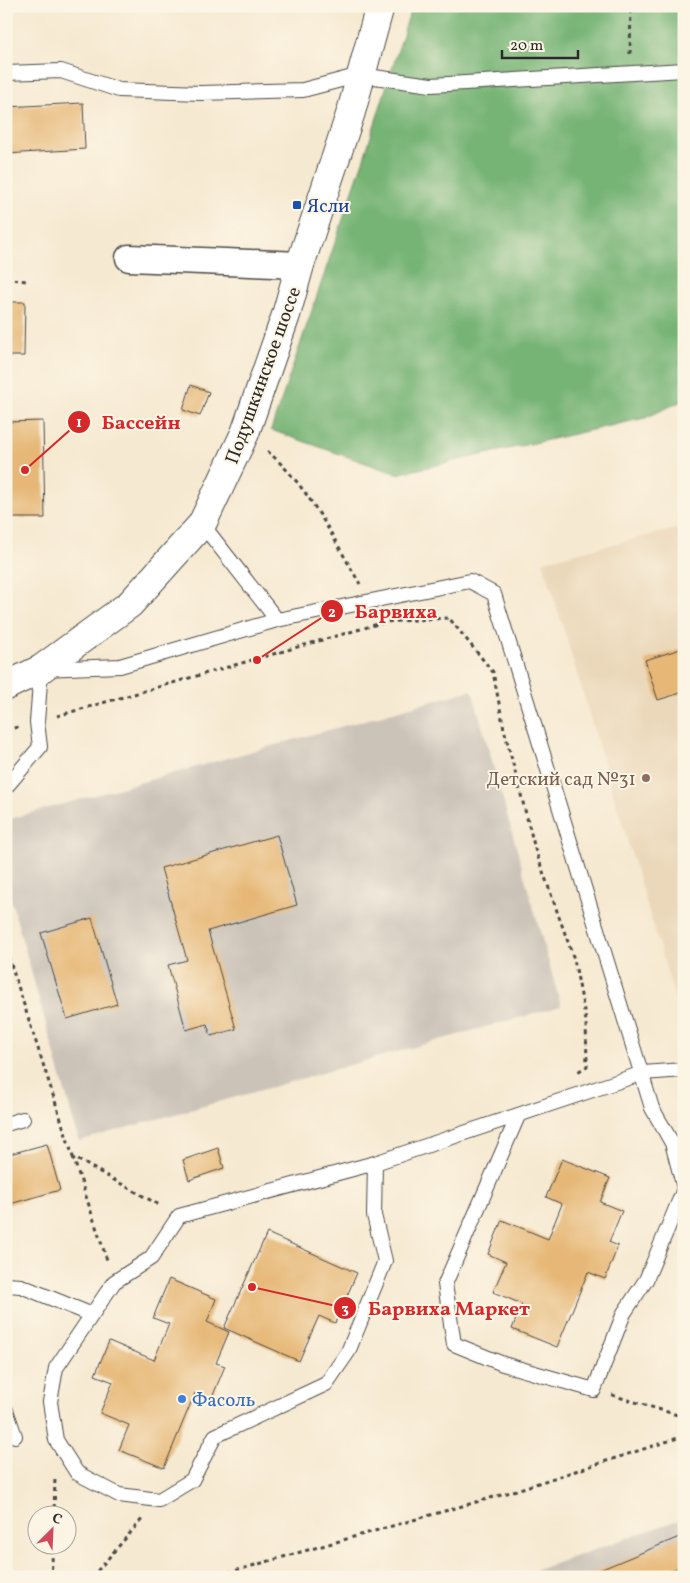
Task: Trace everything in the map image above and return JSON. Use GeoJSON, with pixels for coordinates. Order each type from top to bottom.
{"type":"FeatureCollection","features":[{"type":"Feature","properties":{"kind":"main road","name":"Подушкинское шоссе"},"geometry":{"type":"LineString","coordinates":[[6,686],[41,669],[130,604],[202,524],[245,433],[286,315],[300,265],[351,112],[380,6]]}},
{"type":"Feature","properties":{"kind":"street"},"geometry":{"type":"LineString","coordinates":[[128,258],[300,265]]}},
{"type":"Feature","properties":{"kind":"lane"},"geometry":{"type":"LineString","coordinates":[[6,73],[62,71],[119,90],[201,93],[302,90],[360,75],[431,85],[684,70]]}},
{"type":"Feature","properties":{"kind":"lane"},"geometry":{"type":"LineString","coordinates":[[202,524],[277,620]]}},
{"type":"Feature","properties":{"kind":"lane"},"geometry":{"type":"LineString","coordinates":[[6,786],[40,747],[37,722],[41,669],[120,666],[277,620],[470,581],[494,594],[643,1073],[652,1108],[672,1143],[684,1189],[646,1280],[624,1313],[594,1390],[503,1364],[454,1344],[445,1284],[518,1116]]}},
{"type":"Feature","properties":{"kind":"lane"},"geometry":{"type":"LineString","coordinates":[[375,1163],[374,1215],[385,1261],[348,1352],[326,1384],[215,1436],[192,1480],[159,1500],[120,1495],[77,1473],[56,1440],[50,1402],[56,1368],[90,1314],[114,1282],[151,1258],[179,1216],[375,1163],[643,1073],[684,1070]]}},
{"type":"Feature","properties":{"kind":"lane"},"geometry":{"type":"LineString","coordinates":[[6,1124],[23,1119]]}},
{"type":"Feature","properties":{"kind":"lane"},"geometry":{"type":"LineString","coordinates":[[6,1285],[21,1286],[90,1314]]}},
{"type":"Feature","properties":{"kind":"lane"},"geometry":{"type":"LineString","coordinates":[[6,1410],[16,1436]]}},
{"type":"Feature","properties":{"kind":"path"},"geometry":{"type":"LineString","coordinates":[[630,72],[631,6]]}},
{"type":"Feature","properties":{"kind":"path"},"geometry":{"type":"LineString","coordinates":[[6,278],[26,281]]}},
{"type":"Feature","properties":{"kind":"path"},"geometry":{"type":"LineString","coordinates":[[245,433],[281,462],[315,508],[385,622]]}},
{"type":"Feature","properties":{"kind":"path"},"geometry":{"type":"LineString","coordinates":[[6,730],[385,622],[449,618],[493,672],[504,729],[535,849],[574,959],[586,1021],[587,1066],[573,1075]]}},
{"type":"Feature","properties":{"kind":"path"},"geometry":{"type":"LineString","coordinates":[[6,949],[114,1282]]}},
{"type":"Feature","properties":{"kind":"path"},"geometry":{"type":"LineString","coordinates":[[6,970],[11,963]]}},
{"type":"Feature","properties":{"kind":"path"},"geometry":{"type":"LineString","coordinates":[[73,1157],[179,1216]]}},
{"type":"Feature","properties":{"kind":"path"},"geometry":{"type":"LineString","coordinates":[[594,1390],[684,1418]]}},
{"type":"Feature","properties":{"kind":"path"},"geometry":{"type":"LineString","coordinates":[[212,1577],[501,1496],[684,1436]]}},
{"type":"Feature","properties":{"kind":"path"},"geometry":{"type":"LineString","coordinates":[[92,1577],[159,1500]]}},
{"type":"Feature","properties":{"kind":"path"},"geometry":{"type":"LineString","coordinates":[[52,1556],[52,1577]]}},
{"type":"Feature","properties":{"kind":"shaded area","name":"Детский сад №31"},"geometry":{"type":"Polygon","coordinates":[[[684,527],[684,995],[675,998],[543,561],[684,527]]]}},
{"type":"Feature","properties":{"kind":"shaded area"},"geometry":{"type":"Polygon","coordinates":[[[472,690],[561,1006],[79,1141],[6,882],[6,820],[472,690]]]}},
{"type":"Feature","properties":{"kind":"shaded area"},"geometry":{"type":"Polygon","coordinates":[[[684,1518],[684,1577],[517,1577],[684,1518]]]}},
{"type":"Feature","properties":{"kind":"green space"},"geometry":{"type":"Polygon","coordinates":[[[412,6],[684,6],[684,400],[645,418],[397,474],[271,430],[365,155],[412,6]]]}},
{"type":"Feature","properties":{"kind":"building"},"geometry":{"type":"Polygon","coordinates":[[[83,103],[85,149],[6,154],[6,107],[83,103]]]}},
{"type":"Feature","properties":{"kind":"building"},"geometry":{"type":"Polygon","coordinates":[[[6,302],[25,302],[24,356],[6,356],[6,302]]]}},
{"type":"Feature","properties":{"kind":"building"},"geometry":{"type":"Polygon","coordinates":[[[191,385],[209,392],[200,416],[183,410],[191,385]]]}},
{"type":"Feature","properties":{"kind":"building"},"geometry":{"type":"Polygon","coordinates":[[[43,421],[45,518],[6,518],[6,422],[43,421]]]}},
{"type":"Feature","properties":{"kind":"building"},"geometry":{"type":"Polygon","coordinates":[[[684,648],[684,692],[658,700],[645,660],[684,648]]]}},
{"type":"Feature","properties":{"kind":"building"},"geometry":{"type":"Polygon","coordinates":[[[277,835],[297,905],[208,931],[236,1029],[211,1036],[207,1024],[186,1030],[168,965],[187,960],[161,868],[277,835]]]}},
{"type":"Feature","properties":{"kind":"building"},"geometry":{"type":"Polygon","coordinates":[[[92,918],[117,1004],[67,1019],[41,933],[92,918]]]}},
{"type":"Feature","properties":{"kind":"building"},"geometry":{"type":"Polygon","coordinates":[[[47,1144],[60,1190],[6,1205],[6,1155],[47,1144]]]}},
{"type":"Feature","properties":{"kind":"building"},"geometry":{"type":"Polygon","coordinates":[[[218,1148],[224,1168],[189,1180],[183,1160],[218,1148]]]}},
{"type":"Feature","properties":{"kind":"building"},"geometry":{"type":"Polygon","coordinates":[[[562,1159],[610,1178],[600,1202],[622,1211],[609,1242],[618,1246],[605,1279],[588,1272],[557,1347],[512,1329],[522,1304],[493,1292],[506,1262],[488,1254],[502,1220],[548,1239],[562,1204],[546,1197],[562,1159]]]}},
{"type":"Feature","properties":{"kind":"building"},"geometry":{"type":"Polygon","coordinates":[[[267,1233],[357,1273],[335,1323],[319,1316],[299,1361],[224,1328],[267,1233]]]}},
{"type":"Feature","properties":{"kind":"building"},"geometry":{"type":"Polygon","coordinates":[[[169,1279],[216,1299],[207,1322],[229,1332],[216,1363],[225,1366],[211,1400],[195,1393],[164,1468],[119,1450],[129,1425],[100,1413],[113,1382],[95,1375],[109,1341],[154,1360],[169,1324],[153,1318],[169,1279]]]}},
{"type":"Feature","properties":{"kind":"building"},"geometry":{"type":"Polygon","coordinates":[[[684,1535],[684,1565],[655,1577],[583,1577],[684,1535]]]}},
{"type":"Feature","properties":{"kind":"place","name":"Ясли"},"geometry":{"type":"Point","coordinates":[297,205]}},
{"type":"Feature","properties":{"kind":"place","name":"Бассейн"},"geometry":{"type":"Point","coordinates":[25,470]}},
{"type":"Feature","properties":{"kind":"place","name":"Барвиха"},"geometry":{"type":"Point","coordinates":[257,660]}},
{"type":"Feature","properties":{"kind":"place","name":"Детский сад №31"},"geometry":{"type":"Point","coordinates":[646,778]}},
{"type":"Feature","properties":{"kind":"place","name":"Барвиха Маркет"},"geometry":{"type":"Point","coordinates":[252,1287]}},
{"type":"Feature","properties":{"kind":"place","name":"Фасоль"},"geometry":{"type":"Point","coordinates":[182,1399]}}]}
